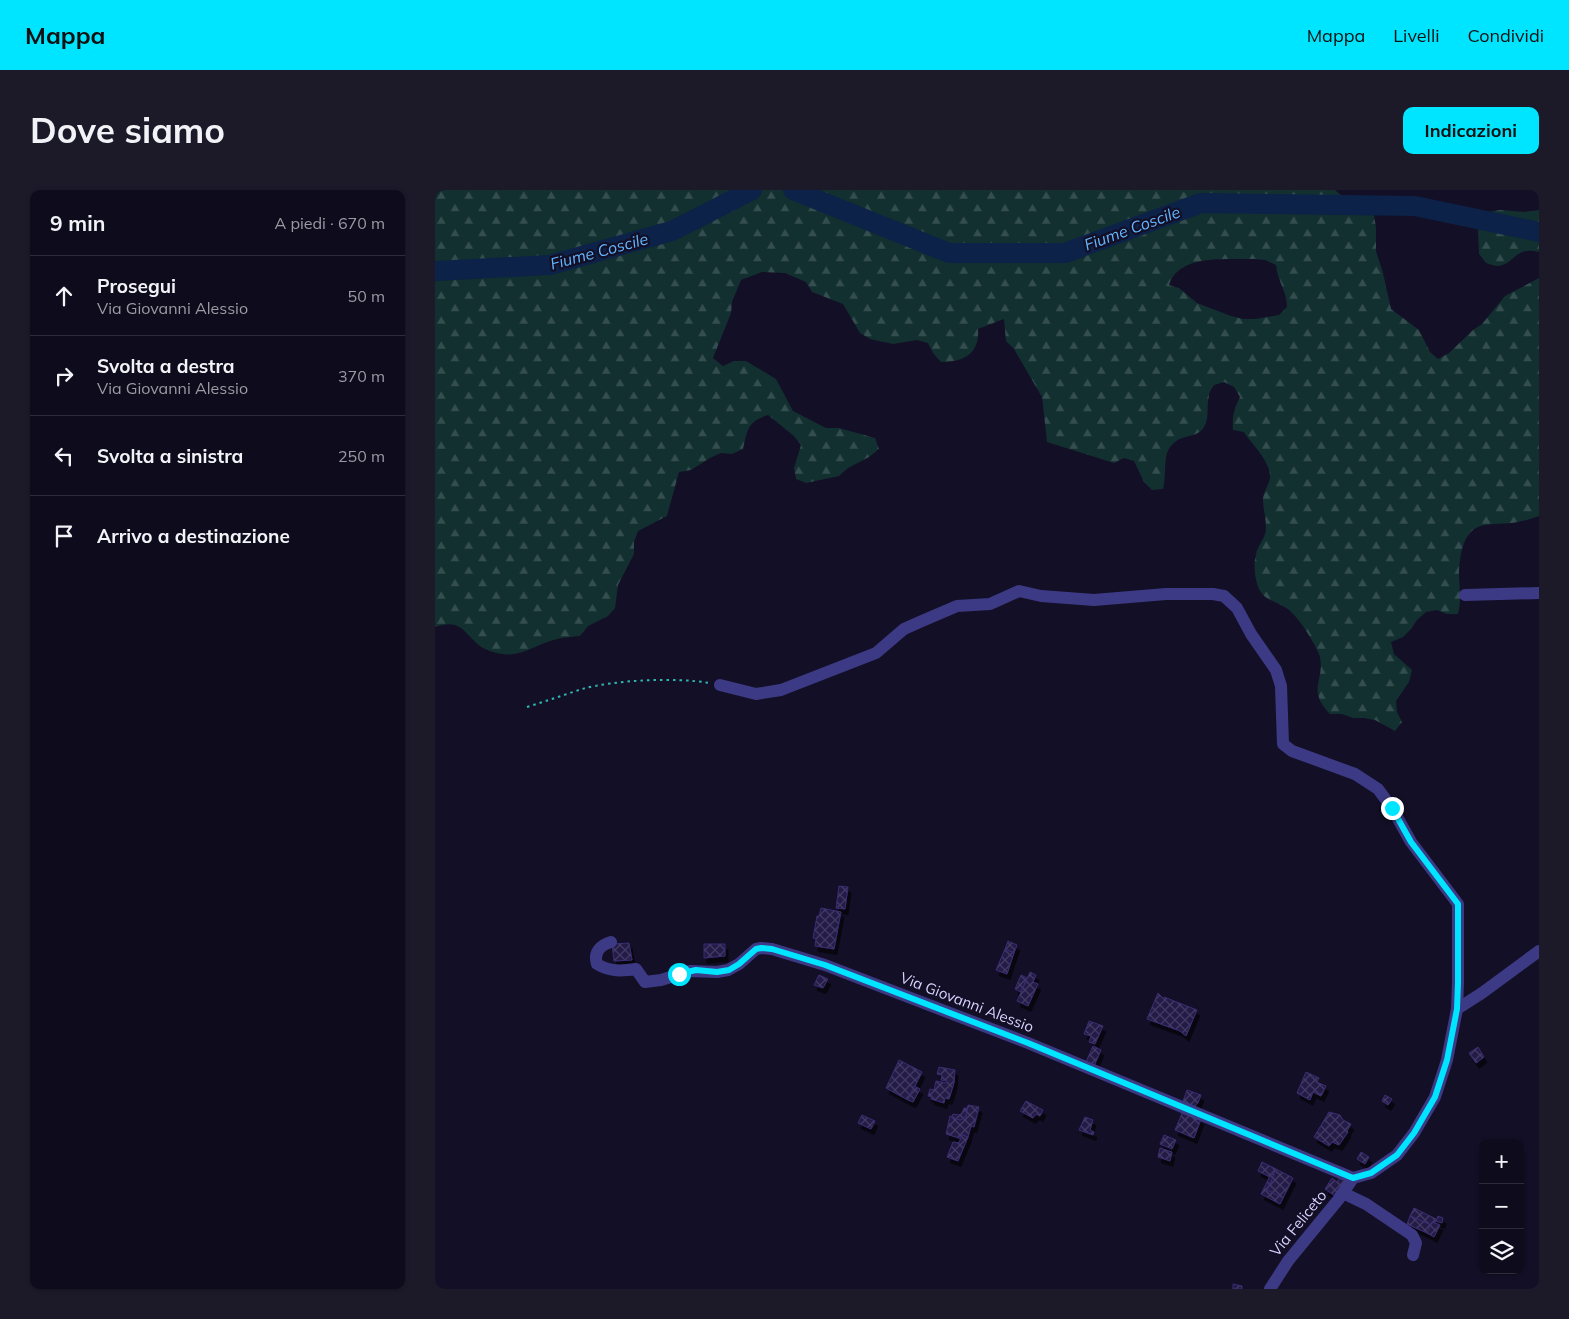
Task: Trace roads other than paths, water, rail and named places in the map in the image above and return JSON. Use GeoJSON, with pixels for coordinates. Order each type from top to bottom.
{"type":"FeatureCollection","features":[{"type":"Feature","properties":{"kind":"street"},"geometry":{"type":"LineString","coordinates":[[720,685],[756,694],[781,690],[876,653],[904,629],[922,620],[957,606],[990,604],[1019,591],[1041,596],[1094,600],[1166,594],[1213,594],[1223,596],[1237,608],[1251,634],[1277,670],[1281,686],[1283,744],[1292,751],[1355,774],[1378,789],[1392,808],[1411,842],[1458,904],[1457,1009],[1447,1060],[1435,1097],[1414,1133],[1397,1155],[1371,1173],[1353,1178]]}},
{"type":"Feature","properties":{"kind":"street"},"geometry":{"type":"LineString","coordinates":[[1465,595],[1539,593]]}},
{"type":"Feature","properties":{"kind":"street","name":"Via Giovanni Alessio"},"geometry":{"type":"LineString","coordinates":[[611,942],[603,945],[596,953],[597,964],[607,969],[618,971],[636,969],[645,982],[661,980],[690,971],[717,972],[729,970],[756,949],[761,948],[772,949],[825,965],[1028,1043],[1353,1178]]}},
{"type":"Feature","properties":{"kind":"street"},"geometry":{"type":"LineString","coordinates":[[1457,1009],[1539,951]]}},
{"type":"Feature","properties":{"kind":"street","name":"Via Feliceto"},"geometry":{"type":"LineString","coordinates":[[1269,1289],[1288,1261],[1353,1178]]}},
{"type":"Feature","properties":{"kind":"street"},"geometry":{"type":"LineString","coordinates":[[1343,1192],[1366,1204],[1412,1235],[1416,1243],[1413,1255]]}},
{"type":"Feature","properties":{"kind":"waterway","name":"Fiume Coscile"},"geometry":{"type":"LineString","coordinates":[[435,271],[550,265],[672,231],[752,190]]}},
{"type":"Feature","properties":{"kind":"waterway","name":"Fiume Coscile"},"geometry":{"type":"LineString","coordinates":[[793,190],[949,253],[1065,253],[1201,203],[1415,206],[1539,232]]}}]}
